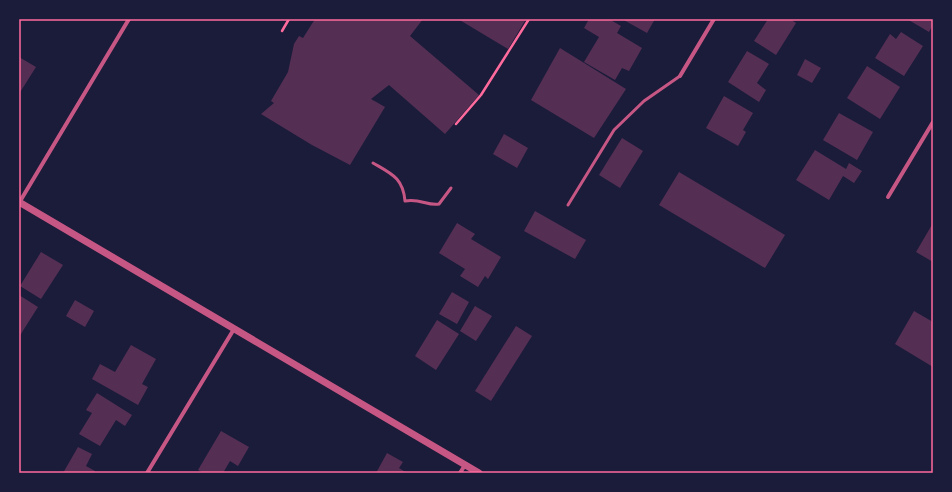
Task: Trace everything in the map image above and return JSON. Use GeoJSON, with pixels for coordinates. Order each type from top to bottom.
{"type":"FeatureCollection","features":[{"type":"Feature","properties":{"kind":"street"},"geometry":{"type":"LineString","coordinates":[[129,19],[19,203],[479,473]]}},
{"type":"Feature","properties":{"kind":"street"},"geometry":{"type":"LineString","coordinates":[[680,76],[714,19]]}},
{"type":"Feature","properties":{"kind":"street"},"geometry":{"type":"LineString","coordinates":[[888,197],[933,122]]}},
{"type":"Feature","properties":{"kind":"street"},"geometry":{"type":"LineString","coordinates":[[147,473],[234,329]]}},
{"type":"Feature","properties":{"kind":"street"},"geometry":{"type":"LineString","coordinates":[[460,473],[465,465]]}},
{"type":"Feature","properties":{"kind":"lane"},"geometry":{"type":"LineString","coordinates":[[568,206],[614,130],[644,101],[680,76]]}},
{"type":"Feature","properties":{"kind":"lane"},"geometry":{"type":"LineString","coordinates":[[373,163],[393,174],[400,182],[405,201],[415,199],[433,205],[439,204],[451,188]]}},
{"type":"Feature","properties":{"kind":"path"},"geometry":{"type":"LineString","coordinates":[[282,32],[289,19]]}},
{"type":"Feature","properties":{"kind":"path"},"geometry":{"type":"LineString","coordinates":[[456,124],[481,95],[529,19]]}},
{"type":"Feature","properties":{"kind":"building"},"geometry":{"type":"Polygon","coordinates":[[[315,19],[423,19],[410,36],[479,95],[445,134],[389,85],[371,99],[385,107],[350,165],[312,145],[261,114],[274,103],[271,101],[288,72],[294,44],[299,36],[303,38],[315,19]]]}},
{"type":"Feature","properties":{"kind":"building"},"geometry":{"type":"Polygon","coordinates":[[[458,19],[526,19],[508,49],[458,19]]]}},
{"type":"Feature","properties":{"kind":"building"},"geometry":{"type":"Polygon","coordinates":[[[589,19],[609,19],[621,26],[617,33],[642,48],[629,71],[622,68],[615,80],[584,62],[599,37],[584,28],[589,19]]]}},
{"type":"Feature","properties":{"kind":"building"},"geometry":{"type":"Polygon","coordinates":[[[622,19],[655,19],[647,33],[622,19]]]}},
{"type":"Feature","properties":{"kind":"building"},"geometry":{"type":"Polygon","coordinates":[[[768,19],[790,19],[796,23],[776,55],[754,41],[768,19]]]}},
{"type":"Feature","properties":{"kind":"building"},"geometry":{"type":"Polygon","coordinates":[[[907,19],[933,19],[933,25],[929,32],[907,19]]]}},
{"type":"Feature","properties":{"kind":"building"},"geometry":{"type":"Polygon","coordinates":[[[901,32],[923,46],[904,76],[875,58],[890,34],[896,39],[901,32]]]}},
{"type":"Feature","properties":{"kind":"building"},"geometry":{"type":"Polygon","coordinates":[[[560,48],[626,89],[594,138],[531,100],[560,48]]]}},
{"type":"Feature","properties":{"kind":"building"},"geometry":{"type":"Polygon","coordinates":[[[747,51],[769,64],[757,83],[766,90],[759,102],[728,82],[747,51]]]}},
{"type":"Feature","properties":{"kind":"building"},"geometry":{"type":"Polygon","coordinates":[[[19,57],[36,67],[19,94],[19,57]]]}},
{"type":"Feature","properties":{"kind":"building"},"geometry":{"type":"Polygon","coordinates":[[[805,59],[821,68],[812,83],[797,75],[805,59]]]}},
{"type":"Feature","properties":{"kind":"building"},"geometry":{"type":"Polygon","coordinates":[[[867,66],[900,87],[880,119],[847,98],[867,66]]]}},
{"type":"Feature","properties":{"kind":"building"},"geometry":{"type":"Polygon","coordinates":[[[724,96],[753,113],[743,130],[746,132],[738,146],[706,128],[724,96]]]}},
{"type":"Feature","properties":{"kind":"building"},"geometry":{"type":"Polygon","coordinates":[[[839,113],[873,132],[857,160],[823,140],[839,113]]]}},
{"type":"Feature","properties":{"kind":"building"},"geometry":{"type":"Polygon","coordinates":[[[504,134],[528,148],[517,168],[493,154],[504,134]]]}},
{"type":"Feature","properties":{"kind":"building"},"geometry":{"type":"Polygon","coordinates":[[[622,138],[643,151],[620,188],[599,175],[622,138]]]}},
{"type":"Feature","properties":{"kind":"building"},"geometry":{"type":"Polygon","coordinates":[[[815,150],[846,169],[849,163],[862,171],[854,183],[843,176],[829,200],[796,180],[815,150]]]}},
{"type":"Feature","properties":{"kind":"building"},"geometry":{"type":"Polygon","coordinates":[[[679,172],[785,235],[765,268],[659,205],[679,172]]]}},
{"type":"Feature","properties":{"kind":"building"},"geometry":{"type":"Polygon","coordinates":[[[535,211],[586,240],[575,259],[524,231],[535,211]]]}},
{"type":"Feature","properties":{"kind":"building"},"geometry":{"type":"Polygon","coordinates":[[[457,223],[475,234],[471,239],[501,257],[488,279],[485,276],[478,287],[460,276],[465,269],[439,253],[457,223]]]}},
{"type":"Feature","properties":{"kind":"building"},"geometry":{"type":"Polygon","coordinates":[[[933,223],[933,262],[916,252],[933,223]]]}},
{"type":"Feature","properties":{"kind":"building"},"geometry":{"type":"Polygon","coordinates":[[[41,252],[63,265],[41,299],[20,286],[41,252]]]}},
{"type":"Feature","properties":{"kind":"building"},"geometry":{"type":"Polygon","coordinates":[[[452,292],[469,302],[457,324],[439,314],[452,292]]]}},
{"type":"Feature","properties":{"kind":"building"},"geometry":{"type":"Polygon","coordinates":[[[19,295],[38,307],[19,337],[19,295]]]}},
{"type":"Feature","properties":{"kind":"building"},"geometry":{"type":"Polygon","coordinates":[[[75,300],[94,311],[85,327],[66,316],[75,300]]]}},
{"type":"Feature","properties":{"kind":"building"},"geometry":{"type":"Polygon","coordinates":[[[475,306],[492,316],[476,341],[460,331],[475,306]]]}},
{"type":"Feature","properties":{"kind":"building"},"geometry":{"type":"Polygon","coordinates":[[[914,311],[933,322],[933,367],[895,344],[914,311]]]}},
{"type":"Feature","properties":{"kind":"building"},"geometry":{"type":"Polygon","coordinates":[[[437,320],[459,334],[436,370],[415,356],[437,320]]]}},
{"type":"Feature","properties":{"kind":"building"},"geometry":{"type":"Polygon","coordinates":[[[516,326],[532,336],[491,401],[475,391],[516,326]]]}},
{"type":"Feature","properties":{"kind":"building"},"geometry":{"type":"Polygon","coordinates":[[[131,345],[156,359],[142,384],[148,387],[138,405],[92,379],[100,364],[115,372],[131,345]]]}},
{"type":"Feature","properties":{"kind":"building"},"geometry":{"type":"Polygon","coordinates":[[[97,393],[132,415],[125,426],[116,420],[100,446],[79,434],[92,413],[86,410],[97,393]]]}},
{"type":"Feature","properties":{"kind":"building"},"geometry":{"type":"Polygon","coordinates":[[[221,431],[249,447],[238,466],[230,461],[223,473],[204,473],[198,470],[221,431]]]}},
{"type":"Feature","properties":{"kind":"building"},"geometry":{"type":"Polygon","coordinates":[[[78,447],[92,454],[86,466],[95,471],[94,473],[63,473],[78,447]]]}},
{"type":"Feature","properties":{"kind":"building"},"geometry":{"type":"Polygon","coordinates":[[[387,453],[403,462],[399,468],[407,473],[376,473],[387,453]]]}}]}
